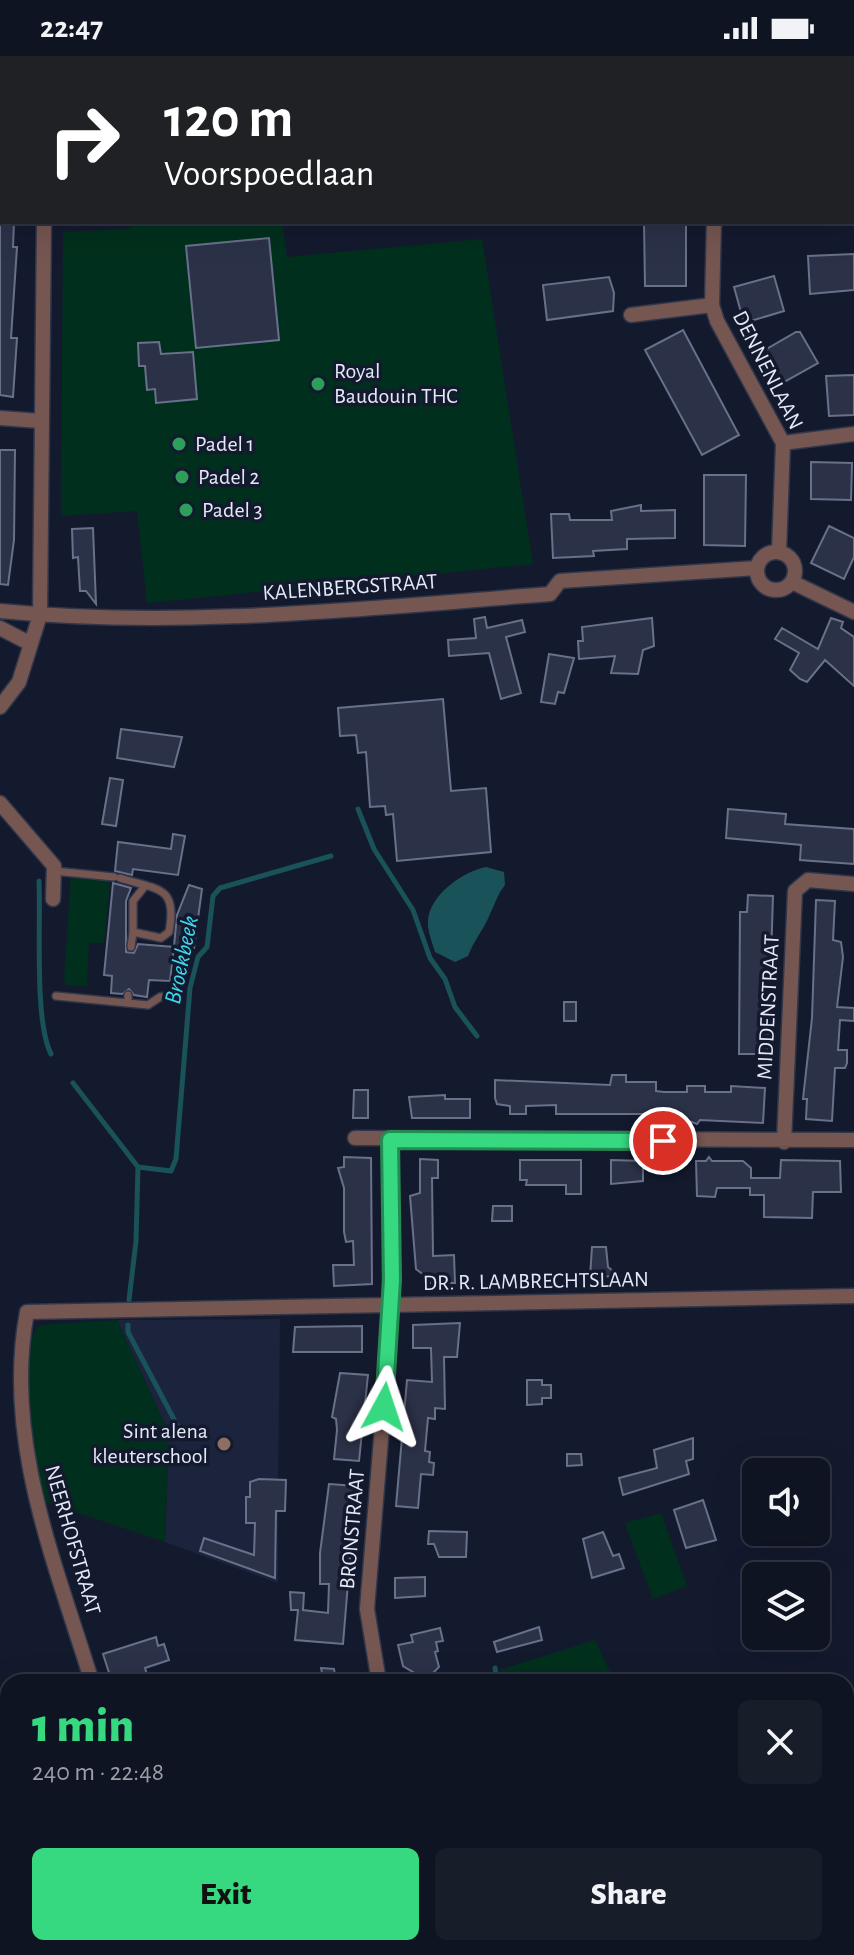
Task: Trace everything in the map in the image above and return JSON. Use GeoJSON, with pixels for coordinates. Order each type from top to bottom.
{"type":"FeatureCollection","features":[{"type":"Feature","properties":{"kind":"street"},"geometry":{"type":"LineString","coordinates":[[0,707],[19,682],[40,615],[44,224]]}},
{"type":"Feature","properties":{"kind":"street","name":"DENNENLAAN"},"geometry":{"type":"LineString","coordinates":[[714,224],[712,305],[717,321],[783,443],[779,552]]}},
{"type":"Feature","properties":{"kind":"street","name":"DENNENLAAN"},"geometry":{"type":"LineString","coordinates":[[631,315],[712,305]]}},
{"type":"Feature","properties":{"kind":"street"},"geometry":{"type":"LineString","coordinates":[[0,418],[40,421]]}},
{"type":"Feature","properties":{"kind":"street"},"geometry":{"type":"LineString","coordinates":[[783,443],[854,434]]}},
{"type":"Feature","properties":{"kind":"street"},"geometry":{"type":"LineString","coordinates":[[779,552],[787,555],[795,567],[792,582],[782,589],[769,589],[760,581],[757,568],[765,555],[779,552]]}},
{"type":"Feature","properties":{"kind":"street","name":"KALENBERGSTRAAT"},"geometry":{"type":"LineString","coordinates":[[0,611],[40,615],[223,619],[550,594],[560,581],[757,568]]}},
{"type":"Feature","properties":{"kind":"street"},"geometry":{"type":"LineString","coordinates":[[792,582],[854,612]]}},
{"type":"Feature","properties":{"kind":"street"},"geometry":{"type":"LineString","coordinates":[[0,628],[31,644]]}},
{"type":"Feature","properties":{"kind":"street"},"geometry":{"type":"LineString","coordinates":[[0,803],[54,866],[53,899]]}},
{"type":"Feature","properties":{"kind":"street","name":"MIDDENSTRAAT"},"geometry":{"type":"LineString","coordinates":[[784,1142],[795,891],[808,880],[854,884]]}},
{"type":"Feature","properties":{"kind":"street"},"geometry":{"type":"LineString","coordinates":[[355,1138],[854,1140]]}},
{"type":"Feature","properties":{"kind":"street","name":"BRONSTRAAT"},"geometry":{"type":"LineString","coordinates":[[378,1674],[367,1609],[391,1306],[390,1140]]}},
{"type":"Feature","properties":{"kind":"street","name":"DR. R. LAMBRECHTSLAAN"},"geometry":{"type":"LineString","coordinates":[[27,1312],[854,1296]]}},
{"type":"Feature","properties":{"kind":"street","name":"NEERHOFSTRAAT"},"geometry":{"type":"LineString","coordinates":[[27,1312],[19,1374],[31,1476],[90,1674]]}},
{"type":"Feature","properties":{"kind":"lane"},"geometry":{"type":"LineString","coordinates":[[54,871],[117,878],[163,890],[170,898],[173,912],[169,932],[161,938],[133,932]]}},
{"type":"Feature","properties":{"kind":"lane"},"geometry":{"type":"LineString","coordinates":[[131,947],[133,901],[145,886]]}},
{"type":"Feature","properties":{"kind":"lane"},"geometry":{"type":"LineString","coordinates":[[56,996],[128,999],[148,1005],[160,997],[172,995]]}},
{"type":"Feature","properties":{"kind":"shaded area","name":"Royal Baudouin THC"},"geometry":{"type":"Polygon","coordinates":[[[138,224],[282,224],[287,257],[482,239],[533,564],[147,603],[137,511],[61,516],[63,232],[126,229],[138,224]]]}},
{"type":"Feature","properties":{"kind":"shaded area"},"geometry":{"type":"Polygon","coordinates":[[[486,867],[504,872],[505,885],[468,956],[455,962],[435,952],[428,928],[430,911],[449,886],[468,873],[486,867]]]}},
{"type":"Feature","properties":{"kind":"shaded area"},"geometry":{"type":"Polygon","coordinates":[[[71,875],[110,881],[104,943],[89,943],[87,986],[66,985],[64,980],[71,875]]]}},
{"type":"Feature","properties":{"kind":"shaded area","name":"Sint alena kleuterschool"},"geometry":{"type":"Polygon","coordinates":[[[280,1319],[278,1583],[165,1542],[169,1433],[117,1320],[280,1319]]]}},
{"type":"Feature","properties":{"kind":"shaded area"},"geometry":{"type":"Polygon","coordinates":[[[117,1320],[169,1433],[165,1542],[43,1501],[27,1408],[27,1358],[32,1339],[41,1325],[117,1320]]]}},
{"type":"Feature","properties":{"kind":"shaded area"},"geometry":{"type":"Polygon","coordinates":[[[661,1513],[687,1586],[653,1599],[625,1523],[661,1513]]]}},
{"type":"Feature","properties":{"kind":"shaded area"},"geometry":{"type":"Polygon","coordinates":[[[595,1640],[611,1674],[501,1674],[499,1670],[595,1640]]]}},
{"type":"Feature","properties":{"kind":"building"},"geometry":{"type":"Polygon","coordinates":[[[0,224],[14,224],[13,247],[17,247],[11,338],[17,338],[13,397],[0,395],[0,224]]]}},
{"type":"Feature","properties":{"kind":"building"},"geometry":{"type":"Polygon","coordinates":[[[644,224],[686,224],[686,286],[645,286],[644,224]]]}},
{"type":"Feature","properties":{"kind":"building"},"geometry":{"type":"Polygon","coordinates":[[[269,238],[279,340],[196,348],[186,246],[269,238]]]}},
{"type":"Feature","properties":{"kind":"building"},"geometry":{"type":"Polygon","coordinates":[[[854,254],[854,290],[810,294],[808,256],[854,254]]]}},
{"type":"Feature","properties":{"kind":"building"},"geometry":{"type":"Polygon","coordinates":[[[774,276],[784,311],[744,323],[734,287],[774,276]]]}},
{"type":"Feature","properties":{"kind":"building"},"geometry":{"type":"Polygon","coordinates":[[[609,277],[614,293],[613,311],[547,320],[543,285],[609,277]]]}},
{"type":"Feature","properties":{"kind":"building"},"geometry":{"type":"Polygon","coordinates":[[[683,330],[739,435],[702,455],[645,350],[683,330]]]}},
{"type":"Feature","properties":{"kind":"building"},"geometry":{"type":"Polygon","coordinates":[[[800,332],[818,363],[775,387],[758,354],[800,332]]]}},
{"type":"Feature","properties":{"kind":"building"},"geometry":{"type":"Polygon","coordinates":[[[159,342],[161,354],[193,352],[197,399],[156,403],[155,389],[147,390],[145,366],[139,366],[138,343],[159,342]]]}},
{"type":"Feature","properties":{"kind":"building"},"geometry":{"type":"Polygon","coordinates":[[[854,375],[854,415],[829,416],[826,376],[854,375]]]}},
{"type":"Feature","properties":{"kind":"building"},"geometry":{"type":"Polygon","coordinates":[[[0,450],[15,450],[14,540],[8,585],[0,584],[0,450]]]}},
{"type":"Feature","properties":{"kind":"building"},"geometry":{"type":"Polygon","coordinates":[[[811,462],[852,463],[851,500],[811,499],[811,462]]]}},
{"type":"Feature","properties":{"kind":"building"},"geometry":{"type":"Polygon","coordinates":[[[704,475],[746,475],[745,546],[704,545],[704,475]]]}},
{"type":"Feature","properties":{"kind":"building"},"geometry":{"type":"Polygon","coordinates":[[[641,505],[641,511],[675,510],[675,538],[627,539],[627,549],[593,551],[594,556],[553,558],[551,514],[569,514],[570,520],[612,520],[611,511],[641,505]]]}},
{"type":"Feature","properties":{"kind":"building"},"geometry":{"type":"Polygon","coordinates":[[[829,526],[854,538],[854,557],[844,579],[811,563],[829,526]]]}},
{"type":"Feature","properties":{"kind":"building"},"geometry":{"type":"Polygon","coordinates":[[[93,528],[96,604],[86,591],[80,591],[78,557],[73,558],[72,529],[93,528]]]}},
{"type":"Feature","properties":{"kind":"building"},"geometry":{"type":"Polygon","coordinates":[[[485,617],[487,628],[522,620],[525,632],[506,637],[521,693],[501,699],[489,653],[449,656],[448,640],[476,638],[474,619],[485,617]]]}},
{"type":"Feature","properties":{"kind":"building"},"geometry":{"type":"Polygon","coordinates":[[[652,618],[654,646],[643,650],[638,674],[611,673],[615,656],[579,659],[578,641],[583,641],[582,627],[652,618]]]}},
{"type":"Feature","properties":{"kind":"building"},"geometry":{"type":"Polygon","coordinates":[[[831,618],[843,622],[841,628],[854,637],[854,686],[825,660],[807,682],[800,679],[790,670],[799,653],[775,639],[782,628],[818,649],[831,618]]]}},
{"type":"Feature","properties":{"kind":"building"},"geometry":{"type":"Polygon","coordinates":[[[549,654],[574,658],[564,693],[558,692],[555,704],[541,702],[549,654]]]}},
{"type":"Feature","properties":{"kind":"building"},"geometry":{"type":"Polygon","coordinates":[[[443,699],[451,791],[486,788],[491,852],[397,861],[393,814],[386,815],[385,806],[370,807],[366,752],[358,753],[356,735],[340,736],[338,708],[443,699]]]}},
{"type":"Feature","properties":{"kind":"building"},"geometry":{"type":"Polygon","coordinates":[[[121,729],[182,737],[174,767],[117,758],[121,729]]]}},
{"type":"Feature","properties":{"kind":"building"},"geometry":{"type":"Polygon","coordinates":[[[110,778],[123,780],[116,826],[102,824],[110,778]]]}},
{"type":"Feature","properties":{"kind":"building"},"geometry":{"type":"Polygon","coordinates":[[[728,809],[786,814],[785,824],[854,829],[854,864],[800,860],[801,845],[726,838],[728,809]]]}},
{"type":"Feature","properties":{"kind":"building"},"geometry":{"type":"Polygon","coordinates":[[[173,834],[185,836],[178,875],[133,869],[132,875],[115,871],[118,842],[171,849],[173,834]]]}},
{"type":"Feature","properties":{"kind":"building"},"geometry":{"type":"Polygon","coordinates":[[[113,883],[131,888],[126,901],[126,952],[134,953],[138,944],[174,947],[170,981],[149,980],[147,997],[134,995],[129,989],[122,994],[111,993],[112,976],[104,975],[113,883]]]}},
{"type":"Feature","properties":{"kind":"building"},"geometry":{"type":"Polygon","coordinates":[[[189,885],[202,889],[194,948],[174,946],[177,915],[189,885]]]}},
{"type":"Feature","properties":{"kind":"building"},"geometry":{"type":"Polygon","coordinates":[[[748,895],[773,896],[768,1054],[739,1054],[740,912],[747,912],[748,895]]]}},
{"type":"Feature","properties":{"kind":"building"},"geometry":{"type":"Polygon","coordinates":[[[816,900],[835,901],[833,940],[841,942],[843,957],[837,1007],[854,1008],[854,1021],[840,1020],[838,1050],[847,1050],[847,1063],[845,1068],[835,1068],[832,1121],[806,1119],[807,1099],[803,1099],[812,1018],[816,900]]]}},
{"type":"Feature","properties":{"kind":"building"},"geometry":{"type":"Polygon","coordinates":[[[564,1002],[576,1002],[576,1021],[564,1021],[564,1002]]]}},
{"type":"Feature","properties":{"kind":"building"},"geometry":{"type":"Polygon","coordinates":[[[612,1075],[626,1075],[626,1082],[656,1082],[656,1091],[664,1092],[687,1092],[687,1086],[705,1086],[705,1092],[731,1092],[731,1086],[765,1088],[763,1123],[700,1120],[697,1124],[681,1118],[681,1114],[556,1114],[556,1105],[526,1106],[526,1114],[510,1114],[510,1106],[497,1104],[495,1098],[495,1080],[610,1085],[612,1075]]]}},
{"type":"Feature","properties":{"kind":"building"},"geometry":{"type":"Polygon","coordinates":[[[354,1090],[368,1090],[368,1118],[353,1118],[354,1090]]]}},
{"type":"Feature","properties":{"kind":"building"},"geometry":{"type":"Polygon","coordinates":[[[445,1095],[445,1099],[470,1099],[470,1118],[412,1118],[409,1097],[445,1095]]]}},
{"type":"Feature","properties":{"kind":"building"},"geometry":{"type":"Polygon","coordinates":[[[344,1157],[371,1158],[372,1284],[334,1286],[333,1265],[354,1265],[353,1241],[346,1242],[344,1232],[344,1188],[338,1168],[344,1167],[344,1157]]]}},
{"type":"Feature","properties":{"kind":"building"},"geometry":{"type":"Polygon","coordinates":[[[709,1157],[712,1161],[743,1161],[751,1168],[751,1178],[780,1178],[781,1160],[840,1161],[841,1192],[813,1192],[812,1218],[764,1217],[764,1195],[750,1195],[750,1188],[717,1188],[715,1197],[697,1196],[696,1161],[706,1161],[709,1157]]]}},
{"type":"Feature","properties":{"kind":"building"},"geometry":{"type":"Polygon","coordinates":[[[420,1159],[438,1160],[438,1178],[432,1178],[433,1256],[454,1255],[455,1283],[425,1283],[425,1276],[416,1269],[410,1196],[420,1193],[420,1159]]]}},
{"type":"Feature","properties":{"kind":"building"},"geometry":{"type":"Polygon","coordinates":[[[520,1160],[581,1160],[581,1194],[566,1194],[566,1185],[526,1185],[527,1180],[520,1180],[520,1160]]]}},
{"type":"Feature","properties":{"kind":"building"},"geometry":{"type":"Polygon","coordinates":[[[611,1160],[643,1161],[643,1181],[611,1184],[611,1160]]]}},
{"type":"Feature","properties":{"kind":"building"},"geometry":{"type":"Polygon","coordinates":[[[493,1206],[512,1206],[512,1221],[492,1221],[493,1206]]]}},
{"type":"Feature","properties":{"kind":"building"},"geometry":{"type":"Polygon","coordinates":[[[592,1247],[606,1247],[608,1267],[619,1276],[590,1277],[592,1247]]]}},
{"type":"Feature","properties":{"kind":"building"},"geometry":{"type":"Polygon","coordinates":[[[460,1323],[457,1357],[444,1357],[445,1409],[435,1408],[435,1419],[428,1418],[425,1451],[430,1452],[429,1462],[434,1463],[433,1475],[421,1474],[418,1508],[396,1506],[407,1380],[432,1382],[431,1348],[413,1348],[413,1325],[460,1323]]]}},
{"type":"Feature","properties":{"kind":"building"},"geometry":{"type":"Polygon","coordinates":[[[362,1326],[362,1352],[293,1352],[295,1327],[362,1326]]]}},
{"type":"Feature","properties":{"kind":"building"},"geometry":{"type":"Polygon","coordinates":[[[340,1373],[368,1375],[359,1461],[334,1459],[337,1430],[336,1419],[332,1417],[340,1373]]]}},
{"type":"Feature","properties":{"kind":"building"},"geometry":{"type":"Polygon","coordinates":[[[527,1380],[542,1380],[542,1385],[551,1385],[551,1398],[542,1398],[542,1404],[527,1405],[527,1380]]]}},
{"type":"Feature","properties":{"kind":"building"},"geometry":{"type":"Polygon","coordinates":[[[693,1438],[693,1459],[686,1461],[689,1474],[623,1495],[619,1478],[657,1468],[654,1450],[693,1438]]]}},
{"type":"Feature","properties":{"kind":"building"},"geometry":{"type":"Polygon","coordinates":[[[567,1454],[581,1454],[582,1465],[567,1466],[567,1454]]]}},
{"type":"Feature","properties":{"kind":"building"},"geometry":{"type":"Polygon","coordinates":[[[259,1479],[286,1480],[285,1511],[276,1511],[275,1578],[200,1551],[204,1538],[254,1555],[255,1523],[246,1523],[246,1497],[250,1497],[250,1482],[259,1479]]]}},
{"type":"Feature","properties":{"kind":"building"},"geometry":{"type":"Polygon","coordinates":[[[329,1484],[356,1486],[343,1644],[295,1640],[298,1610],[291,1610],[290,1592],[304,1593],[303,1610],[328,1613],[329,1584],[320,1584],[320,1553],[329,1484]]]}},
{"type":"Feature","properties":{"kind":"building"},"geometry":{"type":"Polygon","coordinates":[[[703,1500],[716,1540],[686,1548],[674,1510],[703,1500]]]}},
{"type":"Feature","properties":{"kind":"building"},"geometry":{"type":"Polygon","coordinates":[[[429,1531],[467,1532],[466,1557],[439,1557],[434,1544],[428,1544],[429,1531]]]}},
{"type":"Feature","properties":{"kind":"building"},"geometry":{"type":"Polygon","coordinates":[[[603,1532],[613,1556],[619,1554],[624,1568],[592,1578],[583,1539],[603,1532]]]}},
{"type":"Feature","properties":{"kind":"building"},"geometry":{"type":"Polygon","coordinates":[[[425,1577],[425,1596],[395,1598],[395,1578],[425,1577]]]}},
{"type":"Feature","properties":{"kind":"building"},"geometry":{"type":"Polygon","coordinates":[[[539,1627],[542,1640],[497,1652],[494,1642],[539,1627]]]}},
{"type":"Feature","properties":{"kind":"building"},"geometry":{"type":"Polygon","coordinates":[[[440,1628],[443,1641],[436,1642],[438,1651],[435,1652],[439,1667],[432,1674],[416,1674],[403,1666],[398,1645],[413,1642],[411,1635],[440,1628]]]}},
{"type":"Feature","properties":{"kind":"building"},"geometry":{"type":"Polygon","coordinates":[[[156,1637],[158,1646],[164,1644],[169,1660],[145,1668],[147,1674],[109,1674],[103,1654],[156,1637]]]}},
{"type":"Feature","properties":{"kind":"building"},"geometry":{"type":"Polygon","coordinates":[[[321,1668],[334,1669],[335,1674],[322,1674],[321,1668]]]}},
{"type":"Feature","properties":{"kind":"waterway","name":"Broekbeek"},"geometry":{"type":"LineString","coordinates":[[358,809],[374,849],[413,910],[430,958],[445,979],[455,1007],[477,1036]]}},
{"type":"Feature","properties":{"kind":"waterway","name":"Broekbeek"},"geometry":{"type":"LineString","coordinates":[[138,1167],[171,1171],[176,1159],[190,988],[198,957],[207,947],[213,896],[220,888],[331,856]]}},
{"type":"Feature","properties":{"kind":"waterway","name":"Broekbeek"},"geometry":{"type":"LineString","coordinates":[[39,881],[40,996],[51,1054]]}},
{"type":"Feature","properties":{"kind":"waterway","name":"Broekbeek"},"geometry":{"type":"LineString","coordinates":[[73,1083],[138,1167],[136,1241],[129,1300]]}},
{"type":"Feature","properties":{"kind":"waterway","name":"Broekbeek"},"geometry":{"type":"LineString","coordinates":[[128,1325],[128,1332],[178,1427]]}},
{"type":"Feature","properties":{"kind":"waterway","name":"Broekbeek"},"geometry":{"type":"LineString","coordinates":[[495,1668],[496,1674]]}},
{"type":"Feature","properties":{"kind":"place","name":"Royal Baudouin THC"},"geometry":{"type":"Point","coordinates":[318,384]}},
{"type":"Feature","properties":{"kind":"place","name":"Padel 1"},"geometry":{"type":"Point","coordinates":[179,444]}},
{"type":"Feature","properties":{"kind":"place","name":"Padel 2"},"geometry":{"type":"Point","coordinates":[182,477]}},
{"type":"Feature","properties":{"kind":"place","name":"Padel 3"},"geometry":{"type":"Point","coordinates":[186,510]}},
{"type":"Feature","properties":{"kind":"place","name":"Sint alena kleuterschool"},"geometry":{"type":"Point","coordinates":[224,1444]}},
{"type":"Feature","properties":{"kind":"route"},"geometry":{"type":"LineString","coordinates":[[384,1407],[392,1280],[390,1140],[663,1141]]}}]}
